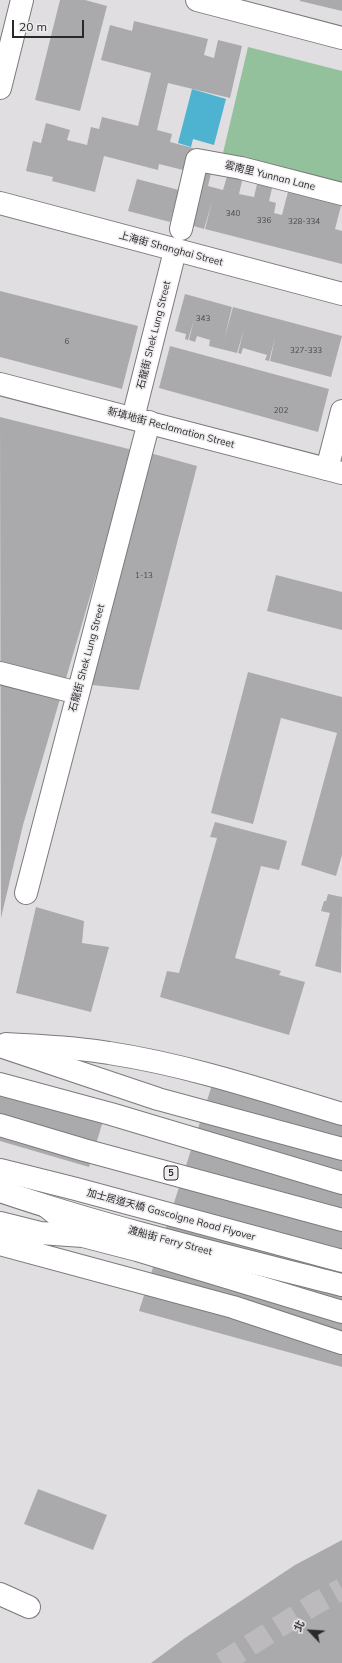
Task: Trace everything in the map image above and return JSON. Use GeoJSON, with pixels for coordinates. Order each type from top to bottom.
{"type":"FeatureCollection","features":[{"type":"Feature","properties":{"kind":"main road"},"geometry":{"type":"LineString","coordinates":[[0,88],[22,0]]}},
{"type":"Feature","properties":{"kind":"main road"},"geometry":{"type":"LineString","coordinates":[[196,0],[342,38]]}},
{"type":"Feature","properties":{"kind":"main road","name":"雲南里 Yunnan Lane"},"geometry":{"type":"LineString","coordinates":[[181,229],[197,160],[241,168],[342,194]]}},
{"type":"Feature","properties":{"kind":"main road","name":"上海街 Shanghai Street"},"geometry":{"type":"LineString","coordinates":[[0,203],[175,251],[342,294]]}},
{"type":"Feature","properties":{"kind":"main road","name":"石龍街 Shek Lung Street"},"geometry":{"type":"LineString","coordinates":[[26,893],[78,693],[141,420],[166,289],[175,251]]}},
{"type":"Feature","properties":{"kind":"main road","name":"新填地街 Reclamation Street"},"geometry":{"type":"LineString","coordinates":[[0,384],[335,471]]}},
{"type":"Feature","properties":{"kind":"main road"},"geometry":{"type":"LineString","coordinates":[[335,471],[342,411]]}},
{"type":"Feature","properties":{"kind":"main road"},"geometry":{"type":"LineString","coordinates":[[0,673],[78,693]]}},
{"type":"Feature","properties":{"kind":"main road"},"geometry":{"type":"LineString","coordinates":[[0,1044],[158,1099],[342,1149]]}},
{"type":"Feature","properties":{"kind":"main road"},"geometry":{"type":"LineString","coordinates":[[0,1044],[109,1052],[234,1081],[342,1114]]}},
{"type":"Feature","properties":{"kind":"main road"},"geometry":{"type":"LineString","coordinates":[[0,1084],[111,1114],[342,1183]]}},
{"type":"Feature","properties":{"kind":"main road","name":"5"},"geometry":{"type":"LineString","coordinates":[[0,1125],[84,1150],[342,1220]]}},
{"type":"Feature","properties":{"kind":"main road","name":"加士居道天橋 Gascoigne Road Flyover"},"geometry":{"type":"LineString","coordinates":[[0,1170],[342,1261]]}},
{"type":"Feature","properties":{"kind":"main road","name":"渡船街 Ferry Street"},"geometry":{"type":"LineString","coordinates":[[0,1191],[47,1207],[138,1233],[342,1285]]}},
{"type":"Feature","properties":{"kind":"main road"},"geometry":{"type":"LineString","coordinates":[[47,1207],[83,1236]]}},
{"type":"Feature","properties":{"kind":"main road"},"geometry":{"type":"LineString","coordinates":[[0,1223],[40,1233],[83,1236],[137,1250],[342,1312]]}},
{"type":"Feature","properties":{"kind":"main road"},"geometry":{"type":"LineString","coordinates":[[0,1244],[233,1307],[342,1344]]}},
{"type":"Feature","properties":{"kind":"main road"},"geometry":{"type":"LineString","coordinates":[[0,1594],[29,1607]]}},
{"type":"Feature","properties":{"kind":"green space"},"geometry":{"type":"Polygon","coordinates":[[[248,47],[342,71],[342,184],[223,153],[248,47]]]}},
{"type":"Feature","properties":{"kind":"water"},"geometry":{"type":"Polygon","coordinates":[[[192,89],[226,99],[214,145],[193,139],[191,147],[178,143],[192,89]]]}},
{"type":"Feature","properties":{"kind":"building"},"geometry":{"type":"Polygon","coordinates":[[[60,0],[85,0],[107,6],[80,111],[35,100],[60,0]]]}},
{"type":"Feature","properties":{"kind":"building"},"geometry":{"type":"Polygon","coordinates":[[[300,0],[342,0],[342,11],[300,1],[300,0]]]}},
{"type":"Feature","properties":{"kind":"building"},"geometry":{"type":"Polygon","coordinates":[[[134,21],[208,39],[204,55],[214,58],[218,40],[242,46],[230,98],[168,83],[157,130],[172,134],[170,142],[193,148],[187,171],[159,164],[158,170],[104,156],[95,192],[52,181],[53,177],[26,171],[33,141],[41,143],[46,123],[70,130],[67,140],[87,145],[91,127],[99,129],[102,117],[138,126],[151,73],[101,60],[110,25],[132,31],[134,21]]]}},
{"type":"Feature","properties":{"kind":"building"},"geometry":{"type":"Polygon","coordinates":[[[204,167],[212,169],[208,186],[223,190],[228,173],[243,177],[239,194],[254,197],[258,180],[273,184],[269,201],[276,203],[274,213],[282,215],[289,188],[342,202],[335,229],[342,231],[342,264],[205,229],[212,202],[204,229],[190,225],[204,167]]]}},
{"type":"Feature","properties":{"kind":"building"},"geometry":{"type":"Polygon","coordinates":[[[137,179],[179,190],[170,222],[128,211],[137,179]]]}},
{"type":"Feature","properties":{"kind":"building"},"geometry":{"type":"Polygon","coordinates":[[[0,291],[138,326],[122,389],[0,357],[0,291]]]}},
{"type":"Feature","properties":{"kind":"building"},"geometry":{"type":"Polygon","coordinates":[[[185,294],[232,307],[224,340],[233,307],[342,336],[331,377],[270,361],[275,338],[269,361],[265,360],[267,355],[243,348],[241,354],[238,353],[244,329],[237,353],[209,346],[210,340],[197,336],[195,342],[189,340],[194,320],[188,340],[185,339],[186,334],[175,331],[185,294]]]}},
{"type":"Feature","properties":{"kind":"building"},"geometry":{"type":"Polygon","coordinates":[[[170,346],[329,389],[318,432],[159,388],[170,346]]]}},
{"type":"Feature","properties":{"kind":"building"},"geometry":{"type":"Polygon","coordinates":[[[0,417],[133,450],[23,825],[1,918],[0,417]]]}},
{"type":"Feature","properties":{"kind":"building"},"geometry":{"type":"Polygon","coordinates":[[[150,453],[197,466],[139,690],[92,685],[150,453]]]}},
{"type":"Feature","properties":{"kind":"building"},"geometry":{"type":"Polygon","coordinates":[[[276,575],[342,592],[342,630],[267,611],[276,575]]]}},
{"type":"Feature","properties":{"kind":"building"},"geometry":{"type":"Polygon","coordinates":[[[248,672],[342,697],[342,855],[336,876],[301,865],[337,733],[281,718],[253,824],[211,813],[248,672]]]}},
{"type":"Feature","properties":{"kind":"building"},"geometry":{"type":"Polygon","coordinates":[[[215,822],[287,841],[279,870],[261,866],[235,958],[281,971],[279,975],[305,982],[289,1035],[160,997],[167,971],[179,973],[217,838],[210,837],[215,822]]]}},
{"type":"Feature","properties":{"kind":"building"},"geometry":{"type":"Polygon","coordinates":[[[328,894],[342,897],[341,973],[315,966],[330,913],[321,911],[328,894]]]}},
{"type":"Feature","properties":{"kind":"building"},"geometry":{"type":"Polygon","coordinates":[[[36,907],[84,921],[82,943],[109,947],[91,1012],[16,993],[36,907]]]}},
{"type":"Feature","properties":{"kind":"building"},"geometry":{"type":"Polygon","coordinates":[[[0,1076],[107,1108],[89,1167],[0,1141],[0,1076]]]}},
{"type":"Feature","properties":{"kind":"building"},"geometry":{"type":"Polygon","coordinates":[[[212,1085],[342,1119],[342,1367],[139,1311],[212,1085]]]}},
{"type":"Feature","properties":{"kind":"building"},"geometry":{"type":"Polygon","coordinates":[[[38,1489],[107,1515],[93,1550],[24,1524],[38,1489]]]}},
{"type":"Feature","properties":{"kind":"building"},"geometry":{"type":"Polygon","coordinates":[[[342,1540],[342,1663],[151,1663],[185,1638],[295,1565],[342,1540]]]}},
{"type":"Feature","properties":{"kind":"tunnel"},"geometry":{"type":"LineString","coordinates":[[222,1663],[313,1605],[342,1589]]}}]}
